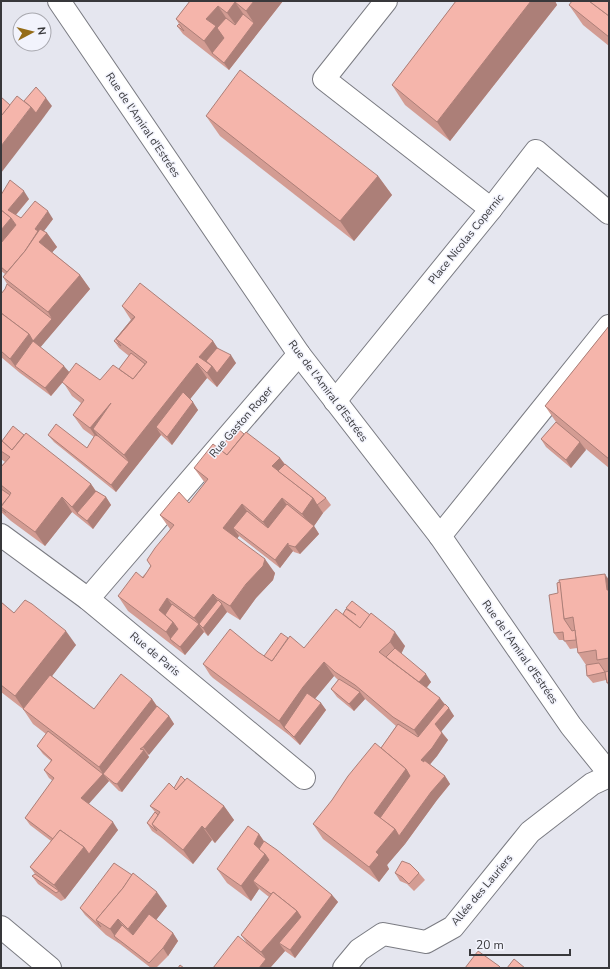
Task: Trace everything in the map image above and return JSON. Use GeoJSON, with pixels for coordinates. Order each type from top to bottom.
{"type":"FeatureCollection","features":[{"type":"Feature","properties":{"kind":"street","name":"Rue de l'Amiral d'Estrées"},"geometry":{"type":"LineString","coordinates":[[58,1],[300,354],[440,536],[571,726],[609,772]]}},
{"type":"Feature","properties":{"kind":"street"},"geometry":{"type":"LineString","coordinates":[[386,1],[324,79],[491,209]]}},
{"type":"Feature","properties":{"kind":"street","name":"Place Nicolas Copernic"},"geometry":{"type":"LineString","coordinates":[[335,401],[491,209],[536,151],[609,213]]}},
{"type":"Feature","properties":{"kind":"street"},"geometry":{"type":"LineString","coordinates":[[440,536],[609,326]]}},
{"type":"Feature","properties":{"kind":"street","name":"Rue Gaston Roger"},"geometry":{"type":"LineString","coordinates":[[88,599],[300,354]]}},
{"type":"Feature","properties":{"kind":"street","name":"Rue de Paris"},"geometry":{"type":"LineString","coordinates":[[1,535],[88,599],[304,778]]}},
{"type":"Feature","properties":{"kind":"street","name":"Allée des Lauriers"},"geometry":{"type":"LineString","coordinates":[[344,968],[359,950],[383,934],[426,942],[453,926],[530,832],[592,784],[609,776]]}},
{"type":"Feature","properties":{"kind":"street"},"geometry":{"type":"LineString","coordinates":[[1,927],[50,968]]}},
{"type":"Feature","properties":{"kind":"building"},"geometry":{"type":"Polygon","coordinates":[[[190,1],[254,1],[246,11],[235,2],[227,13],[218,6],[206,19],[216,26],[204,41],[176,19],[190,1]]]}},
{"type":"Feature","properties":{"kind":"building"},"geometry":{"type":"Polygon","coordinates":[[[456,1],[531,1],[437,122],[392,85],[456,1]]]}},
{"type":"Feature","properties":{"kind":"building"},"geometry":{"type":"Polygon","coordinates":[[[572,1],[589,1],[609,16],[609,37],[569,5],[572,1]]]}},
{"type":"Feature","properties":{"kind":"building"},"geometry":{"type":"Polygon","coordinates":[[[589,1],[609,1],[609,16],[589,1]]]}},
{"type":"Feature","properties":{"kind":"building"},"geometry":{"type":"Polygon","coordinates":[[[243,14],[254,23],[224,63],[212,53],[224,38],[217,28],[226,18],[235,25],[243,14]]]}},
{"type":"Feature","properties":{"kind":"building"},"geometry":{"type":"Polygon","coordinates":[[[179,24],[184,31],[177,26],[179,24]]]}},
{"type":"Feature","properties":{"kind":"building"},"geometry":{"type":"Polygon","coordinates":[[[240,70],[378,176],[340,221],[206,116],[240,70]]]}},
{"type":"Feature","properties":{"kind":"building"},"geometry":{"type":"Polygon","coordinates":[[[36,87],[46,98],[36,113],[24,101],[36,87]]]}},
{"type":"Feature","properties":{"kind":"building"},"geometry":{"type":"Polygon","coordinates":[[[17,96],[31,107],[1,146],[1,116],[17,96]]]}},
{"type":"Feature","properties":{"kind":"building"},"geometry":{"type":"Polygon","coordinates":[[[1,97],[10,105],[1,116],[1,97]]]}},
{"type":"Feature","properties":{"kind":"building"},"geometry":{"type":"Polygon","coordinates":[[[10,180],[24,191],[8,210],[21,218],[35,201],[48,211],[35,229],[38,231],[25,251],[7,272],[1,267],[1,243],[16,225],[11,218],[1,210],[1,195],[10,180]]]}},
{"type":"Feature","properties":{"kind":"building"},"geometry":{"type":"Polygon","coordinates":[[[1,210],[11,218],[1,230],[1,210]]]}},
{"type":"Feature","properties":{"kind":"building"},"geometry":{"type":"Polygon","coordinates":[[[40,229],[47,233],[39,242],[80,275],[48,312],[3,277],[25,251],[40,229]]]}},
{"type":"Feature","properties":{"kind":"building"},"geometry":{"type":"Polygon","coordinates":[[[140,283],[213,341],[199,357],[212,366],[207,373],[197,363],[124,455],[93,429],[111,403],[90,428],[73,415],[84,400],[62,382],[76,363],[100,380],[113,365],[133,379],[147,362],[116,339],[135,317],[122,306],[140,283]]]}},
{"type":"Feature","properties":{"kind":"building"},"geometry":{"type":"Polygon","coordinates":[[[7,284],[52,319],[33,341],[29,334],[1,313],[1,294],[7,284]]]}},
{"type":"Feature","properties":{"kind":"building"},"geometry":{"type":"Polygon","coordinates":[[[1,313],[29,334],[10,359],[1,351],[1,313]]]}},
{"type":"Feature","properties":{"kind":"building"},"geometry":{"type":"Polygon","coordinates":[[[133,318],[116,339],[121,346],[114,341],[133,318]]]}},
{"type":"Feature","properties":{"kind":"building"},"geometry":{"type":"Polygon","coordinates":[[[609,326],[609,459],[545,406],[609,326]]]}},
{"type":"Feature","properties":{"kind":"building"},"geometry":{"type":"Polygon","coordinates":[[[33,341],[64,366],[45,388],[15,366],[33,341]]]}},
{"type":"Feature","properties":{"kind":"building"},"geometry":{"type":"Polygon","coordinates":[[[217,348],[231,355],[217,373],[206,361],[217,348]]]}},
{"type":"Feature","properties":{"kind":"building"},"geometry":{"type":"Polygon","coordinates":[[[131,353],[145,364],[133,379],[119,369],[131,353]]]}},
{"type":"Feature","properties":{"kind":"building"},"geometry":{"type":"Polygon","coordinates":[[[183,392],[193,402],[167,437],[156,427],[183,392]]]}},
{"type":"Feature","properties":{"kind":"building"},"geometry":{"type":"Polygon","coordinates":[[[556,422],[580,442],[566,460],[541,439],[556,422]]]}},
{"type":"Feature","properties":{"kind":"building"},"geometry":{"type":"Polygon","coordinates":[[[56,424],[87,448],[95,435],[98,436],[129,462],[111,485],[48,435],[56,424]]]}},
{"type":"Feature","properties":{"kind":"building"},"geometry":{"type":"Polygon","coordinates":[[[13,426],[24,435],[12,450],[2,441],[13,426]]]}},
{"type":"Feature","properties":{"kind":"building"},"geometry":{"type":"Polygon","coordinates":[[[237,428],[244,434],[227,455],[219,449],[237,428]]]}},
{"type":"Feature","properties":{"kind":"building"},"geometry":{"type":"Polygon","coordinates":[[[246,432],[280,458],[272,466],[313,498],[302,514],[282,498],[263,522],[242,504],[223,528],[265,559],[263,566],[246,584],[230,606],[213,594],[194,618],[167,598],[159,610],[173,622],[166,632],[118,596],[136,572],[143,578],[151,566],[147,560],[174,525],[160,515],[179,492],[189,503],[208,479],[194,468],[213,444],[227,455],[246,432]]]}},
{"type":"Feature","properties":{"kind":"building"},"geometry":{"type":"Polygon","coordinates":[[[26,433],[91,484],[72,507],[62,497],[35,532],[1,507],[11,493],[1,485],[1,467],[10,457],[1,451],[1,442],[2,441],[12,450],[26,433]]]}},
{"type":"Feature","properties":{"kind":"building"},"geometry":{"type":"Polygon","coordinates":[[[285,464],[326,498],[317,505],[313,498],[278,471],[285,464]]]}},
{"type":"Feature","properties":{"kind":"building"},"geometry":{"type":"Polygon","coordinates":[[[1,489],[10,495],[1,506],[1,489]]]}},
{"type":"Feature","properties":{"kind":"building"},"geometry":{"type":"Polygon","coordinates":[[[96,491],[106,497],[87,521],[77,513],[96,491]]]}},
{"type":"Feature","properties":{"kind":"building"},"geometry":{"type":"Polygon","coordinates":[[[287,504],[314,526],[295,547],[288,545],[288,543],[275,560],[233,528],[247,511],[268,528],[287,504]]]}},
{"type":"Feature","properties":{"kind":"building"},"geometry":{"type":"Polygon","coordinates":[[[605,574],[607,590],[609,590],[609,658],[597,660],[596,650],[578,653],[573,617],[564,619],[559,580],[605,574]]]}},
{"type":"Feature","properties":{"kind":"building"},"geometry":{"type":"Polygon","coordinates":[[[560,582],[564,619],[572,631],[575,630],[576,640],[564,641],[563,632],[554,633],[549,595],[558,593],[557,583],[560,582]]]}},
{"type":"Feature","properties":{"kind":"building"},"geometry":{"type":"Polygon","coordinates":[[[25,600],[66,631],[15,696],[1,685],[1,602],[14,613],[25,600]]]}},
{"type":"Feature","properties":{"kind":"building"},"geometry":{"type":"Polygon","coordinates":[[[218,600],[222,604],[203,628],[199,624],[218,600]]]}},
{"type":"Feature","properties":{"kind":"building"},"geometry":{"type":"Polygon","coordinates":[[[352,601],[370,615],[360,628],[343,614],[346,609],[356,615],[346,608],[352,601]]]}},
{"type":"Feature","properties":{"kind":"building"},"geometry":{"type":"Polygon","coordinates":[[[172,604],[199,624],[180,647],[170,639],[178,629],[165,615],[172,604]]]}},
{"type":"Feature","properties":{"kind":"building"},"geometry":{"type":"Polygon","coordinates":[[[336,609],[360,628],[371,613],[395,632],[390,642],[379,652],[440,698],[414,730],[393,717],[355,685],[335,672],[324,662],[303,687],[279,721],[203,664],[230,629],[258,652],[272,661],[290,636],[304,648],[336,609]]]}},
{"type":"Feature","properties":{"kind":"building"},"geometry":{"type":"Polygon","coordinates":[[[281,633],[288,638],[272,661],[264,656],[281,633]]]}},
{"type":"Feature","properties":{"kind":"building"},"geometry":{"type":"Polygon","coordinates":[[[395,648],[426,674],[419,682],[386,657],[395,648]]]}},
{"type":"Feature","properties":{"kind":"building"},"geometry":{"type":"Polygon","coordinates":[[[599,663],[605,672],[587,676],[586,665],[599,663]]]}},
{"type":"Feature","properties":{"kind":"building"},"geometry":{"type":"Polygon","coordinates":[[[609,671],[609,682],[607,683],[605,672],[609,671]]]}},
{"type":"Feature","properties":{"kind":"building"},"geometry":{"type":"Polygon","coordinates":[[[121,674],[152,699],[99,767],[23,709],[50,675],[94,709],[121,674]]]}},
{"type":"Feature","properties":{"kind":"building"},"geometry":{"type":"Polygon","coordinates":[[[339,679],[360,692],[349,704],[331,689],[339,679]]]}},
{"type":"Feature","properties":{"kind":"building"},"geometry":{"type":"Polygon","coordinates":[[[307,693],[321,703],[294,737],[284,727],[307,693]]]}},
{"type":"Feature","properties":{"kind":"building"},"geometry":{"type":"Polygon","coordinates":[[[445,704],[449,708],[435,724],[442,733],[432,748],[421,760],[424,762],[424,760],[445,776],[431,792],[399,836],[395,829],[380,818],[410,776],[406,769],[381,748],[398,724],[418,737],[445,704]]]}},
{"type":"Feature","properties":{"kind":"building"},"geometry":{"type":"Polygon","coordinates":[[[157,706],[169,716],[140,749],[144,750],[117,784],[114,783],[103,774],[157,706]]]}},
{"type":"Feature","properties":{"kind":"building"},"geometry":{"type":"Polygon","coordinates":[[[48,731],[103,774],[81,798],[113,822],[89,854],[84,847],[60,830],[53,839],[25,818],[54,778],[44,770],[52,760],[37,746],[48,731]]]}},
{"type":"Feature","properties":{"kind":"building"},"geometry":{"type":"Polygon","coordinates":[[[375,743],[406,769],[374,813],[395,829],[376,852],[379,855],[369,867],[313,824],[332,800],[348,776],[375,743]]]}},
{"type":"Feature","properties":{"kind":"building"},"geometry":{"type":"Polygon","coordinates":[[[181,776],[185,780],[176,790],[174,788],[181,776]]]}},
{"type":"Feature","properties":{"kind":"building"},"geometry":{"type":"Polygon","coordinates":[[[187,778],[224,806],[205,829],[202,826],[183,850],[152,824],[160,812],[150,806],[169,783],[176,790],[187,778]]]}},
{"type":"Feature","properties":{"kind":"building"},"geometry":{"type":"Polygon","coordinates":[[[155,812],[158,815],[152,824],[157,831],[147,823],[155,812]]]}},
{"type":"Feature","properties":{"kind":"building"},"geometry":{"type":"Polygon","coordinates":[[[248,826],[259,834],[254,844],[265,854],[241,886],[217,869],[248,826]]]}},
{"type":"Feature","properties":{"kind":"building"},"geometry":{"type":"Polygon","coordinates":[[[60,830],[84,847],[54,885],[30,867],[60,830]]]}},
{"type":"Feature","properties":{"kind":"building"},"geometry":{"type":"Polygon","coordinates":[[[264,841],[332,895],[290,950],[279,943],[301,917],[297,911],[273,892],[271,894],[253,881],[269,860],[259,849],[264,841]]]}},
{"type":"Feature","properties":{"kind":"building"},"geometry":{"type":"Polygon","coordinates":[[[402,861],[410,864],[419,873],[409,884],[395,873],[402,861]]]}},
{"type":"Feature","properties":{"kind":"building"},"geometry":{"type":"Polygon","coordinates":[[[114,863],[132,875],[96,920],[101,927],[80,908],[114,863]]]}},
{"type":"Feature","properties":{"kind":"building"},"geometry":{"type":"Polygon","coordinates":[[[133,873],[157,892],[128,929],[118,919],[110,929],[96,920],[123,888],[133,873]]]}},
{"type":"Feature","properties":{"kind":"building"},"geometry":{"type":"Polygon","coordinates":[[[35,874],[59,891],[56,893],[32,876],[35,874]]]}},
{"type":"Feature","properties":{"kind":"building"},"geometry":{"type":"Polygon","coordinates":[[[273,892],[297,911],[261,952],[241,935],[273,892]]]}},
{"type":"Feature","properties":{"kind":"building"},"geometry":{"type":"Polygon","coordinates":[[[149,914],[173,933],[163,948],[149,963],[114,936],[122,925],[133,935],[149,914]]]}},
{"type":"Feature","properties":{"kind":"building"},"geometry":{"type":"Polygon","coordinates":[[[238,936],[266,959],[259,968],[213,968],[220,959],[238,936]]]}},
{"type":"Feature","properties":{"kind":"building"},"geometry":{"type":"Polygon","coordinates":[[[478,951],[499,966],[501,968],[465,968],[478,951]]]}},
{"type":"Feature","properties":{"kind":"building"},"geometry":{"type":"Polygon","coordinates":[[[514,959],[525,968],[507,968],[514,959]]]}}]}
